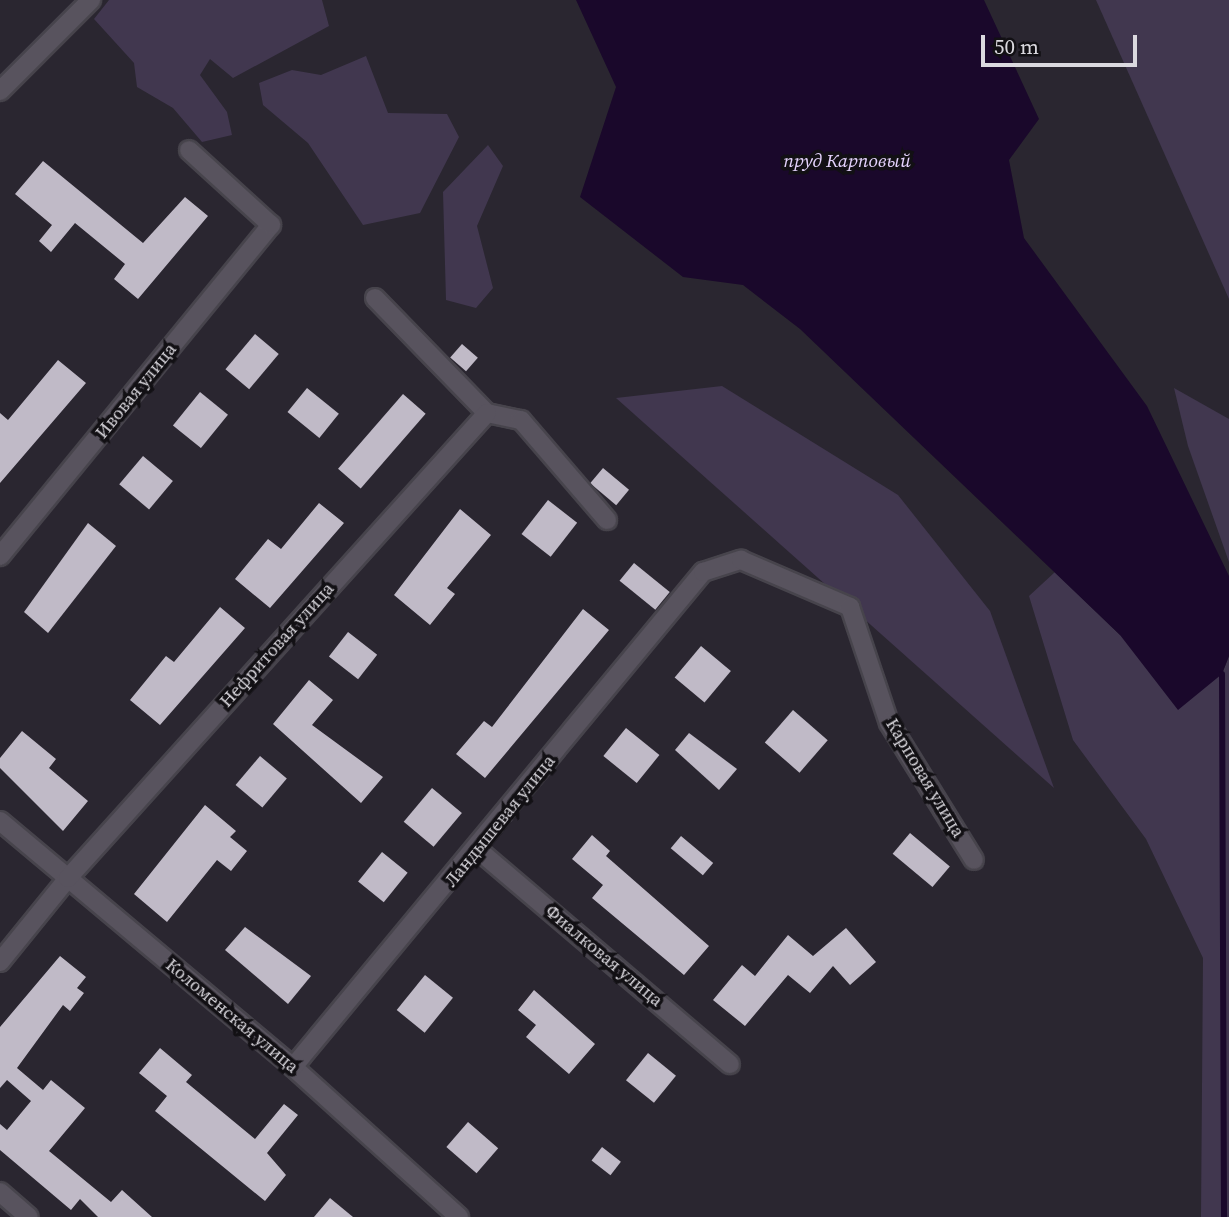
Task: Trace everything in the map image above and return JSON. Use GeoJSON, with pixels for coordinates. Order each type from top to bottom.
{"type":"FeatureCollection","features":[{"type":"Feature","properties":{"kind":"street"},"geometry":{"type":"LineString","coordinates":[[0,91],[92,0]]}},
{"type":"Feature","properties":{"kind":"street","name":"Ивовая улица"},"geometry":{"type":"LineString","coordinates":[[0,556],[271,225],[189,150]]}},
{"type":"Feature","properties":{"kind":"street"},"geometry":{"type":"LineString","coordinates":[[375,298],[487,413],[521,420],[607,520]]}},
{"type":"Feature","properties":{"kind":"street","name":"Нефритовая улица"},"geometry":{"type":"LineString","coordinates":[[0,962],[68,878],[487,413]]}},
{"type":"Feature","properties":{"kind":"street","name":"Карповая улица"},"geometry":{"type":"LineString","coordinates":[[703,572],[741,560],[850,607],[867,644],[889,723],[974,860]]}},
{"type":"Feature","properties":{"kind":"street","name":"Ландышевая улица"},"geometry":{"type":"LineString","coordinates":[[293,1067],[477,849],[703,572]]}},
{"type":"Feature","properties":{"kind":"street","name":"Коломенская улица"},"geometry":{"type":"LineString","coordinates":[[0,821],[293,1067],[459,1217]]}},
{"type":"Feature","properties":{"kind":"street","name":"Фиалковая улица"},"geometry":{"type":"LineString","coordinates":[[477,849],[730,1064]]}},
{"type":"Feature","properties":{"kind":"street"},"geometry":{"type":"LineString","coordinates":[[0,1192],[29,1217]]}},
{"type":"Feature","properties":{"kind":"shaded area"},"geometry":{"type":"Polygon","coordinates":[[[109,0],[322,0],[329,26],[233,78],[210,59],[200,75],[227,112],[232,135],[202,142],[173,108],[137,87],[134,63],[94,19],[109,0]]]}},
{"type":"Feature","properties":{"kind":"shaded area"},"geometry":{"type":"Polygon","coordinates":[[[1096,0],[1229,0],[1229,299],[1096,0]]]}},
{"type":"Feature","properties":{"kind":"shaded area"},"geometry":{"type":"Polygon","coordinates":[[[366,56],[388,113],[447,114],[459,137],[420,213],[363,225],[308,143],[263,105],[259,83],[292,70],[321,75],[366,56]]]}},
{"type":"Feature","properties":{"kind":"shaded area"},"geometry":{"type":"Polygon","coordinates":[[[488,145],[503,166],[477,226],[493,288],[476,308],[446,300],[443,192],[488,145]]]}},
{"type":"Feature","properties":{"kind":"shaded area"},"geometry":{"type":"Polygon","coordinates":[[[722,386],[898,495],[990,611],[1054,788],[616,398],[722,386]]]}},
{"type":"Feature","properties":{"kind":"shaded area"},"geometry":{"type":"Polygon","coordinates":[[[1174,388],[1229,419],[1229,562],[1188,446],[1174,388]]]}},
{"type":"Feature","properties":{"kind":"shaded area"},"geometry":{"type":"Polygon","coordinates":[[[1055,572],[1120,635],[1222,674],[1229,656],[1229,1217],[1201,1217],[1203,958],[1146,839],[1073,740],[1029,596],[1055,572]]]}},
{"type":"Feature","properties":{"kind":"water","name":"пруд Карповый"},"geometry":{"type":"Polygon","coordinates":[[[576,0],[984,0],[1039,119],[1009,160],[1024,238],[1147,406],[1229,576],[1229,656],[1222,674],[1178,710],[1120,635],[800,329],[743,285],[683,277],[580,197],[616,87],[576,0]]]}},
{"type":"Feature","properties":{"kind":"building"},"geometry":{"type":"Polygon","coordinates":[[[43,161],[143,243],[185,197],[208,216],[138,299],[114,279],[125,264],[75,223],[51,252],[39,241],[52,225],[15,194],[43,161]]]}},
{"type":"Feature","properties":{"kind":"building"},"geometry":{"type":"Polygon","coordinates":[[[255,334],[279,354],[249,389],[225,369],[255,334]]]}},
{"type":"Feature","properties":{"kind":"building"},"geometry":{"type":"Polygon","coordinates":[[[462,344],[478,358],[466,371],[450,358],[462,344]]]}},
{"type":"Feature","properties":{"kind":"building"},"geometry":{"type":"Polygon","coordinates":[[[58,360],[86,383],[0,483],[0,413],[8,420],[58,360]]]}},
{"type":"Feature","properties":{"kind":"building"},"geometry":{"type":"Polygon","coordinates":[[[307,388],[339,414],[319,438],[287,412],[307,388]]]}},
{"type":"Feature","properties":{"kind":"building"},"geometry":{"type":"Polygon","coordinates":[[[200,392],[228,415],[201,448],[173,425],[200,392]]]}},
{"type":"Feature","properties":{"kind":"building"},"geometry":{"type":"Polygon","coordinates":[[[403,394],[426,414],[361,488],[338,469],[403,394]]]}},
{"type":"Feature","properties":{"kind":"building"},"geometry":{"type":"Polygon","coordinates":[[[143,456],[173,481],[149,509],[119,484],[143,456]]]}},
{"type":"Feature","properties":{"kind":"building"},"geometry":{"type":"Polygon","coordinates":[[[603,468],[629,490],[616,505],[590,483],[603,468]]]}},
{"type":"Feature","properties":{"kind":"building"},"geometry":{"type":"Polygon","coordinates":[[[548,500],[577,523],[551,557],[522,534],[548,500]]]}},
{"type":"Feature","properties":{"kind":"building"},"geometry":{"type":"Polygon","coordinates":[[[319,503],[344,523],[270,608],[235,579],[268,539],[281,549],[319,503]]]}},
{"type":"Feature","properties":{"kind":"building"},"geometry":{"type":"Polygon","coordinates":[[[460,509],[491,535],[447,588],[455,594],[430,625],[394,595],[460,509]]]}},
{"type":"Feature","properties":{"kind":"building"},"geometry":{"type":"Polygon","coordinates":[[[88,523],[116,546],[48,633],[24,612],[88,523]]]}},
{"type":"Feature","properties":{"kind":"building"},"geometry":{"type":"Polygon","coordinates":[[[634,563],[670,592],[655,610],[620,581],[634,563]]]}},
{"type":"Feature","properties":{"kind":"building"},"geometry":{"type":"Polygon","coordinates":[[[220,607],[245,628],[160,725],[130,700],[166,656],[174,662],[220,607]]]}},
{"type":"Feature","properties":{"kind":"building"},"geometry":{"type":"Polygon","coordinates":[[[583,609],[609,630],[485,778],[456,754],[484,721],[492,727],[583,609]]]}},
{"type":"Feature","properties":{"kind":"building"},"geometry":{"type":"Polygon","coordinates":[[[348,632],[377,655],[358,679],[329,656],[348,632]]]}},
{"type":"Feature","properties":{"kind":"building"},"geometry":{"type":"Polygon","coordinates":[[[701,646],[731,671],[705,702],[675,677],[701,646]]]}},
{"type":"Feature","properties":{"kind":"building"},"geometry":{"type":"Polygon","coordinates":[[[309,680],[333,700],[312,725],[383,777],[361,803],[273,724],[309,680]]]}},
{"type":"Feature","properties":{"kind":"building"},"geometry":{"type":"Polygon","coordinates":[[[793,710],[828,740],[800,773],[765,742],[793,710]]]}},
{"type":"Feature","properties":{"kind":"building"},"geometry":{"type":"Polygon","coordinates":[[[626,728],[659,755],[637,783],[603,756],[626,728]]]}},
{"type":"Feature","properties":{"kind":"building"},"geometry":{"type":"Polygon","coordinates":[[[22,731],[56,759],[49,768],[88,801],[63,831],[0,768],[0,758],[22,731]]]}},
{"type":"Feature","properties":{"kind":"building"},"geometry":{"type":"Polygon","coordinates":[[[689,733],[737,769],[719,790],[675,750],[689,733]]]}},
{"type":"Feature","properties":{"kind":"building"},"geometry":{"type":"Polygon","coordinates":[[[260,756],[287,778],[262,808],[236,785],[260,756]]]}},
{"type":"Feature","properties":{"kind":"building"},"geometry":{"type":"Polygon","coordinates":[[[432,788],[462,813],[434,847],[404,822],[432,788]]]}},
{"type":"Feature","properties":{"kind":"building"},"geometry":{"type":"Polygon","coordinates":[[[205,805],[236,831],[230,837],[247,851],[231,871],[217,860],[167,922],[134,894],[205,805]]]}},
{"type":"Feature","properties":{"kind":"building"},"geometry":{"type":"Polygon","coordinates":[[[910,833],[950,866],[932,887],[893,854],[910,833]]]}},
{"type":"Feature","properties":{"kind":"building"},"geometry":{"type":"Polygon","coordinates":[[[592,835],[610,851],[606,856],[709,946],[684,975],[592,898],[603,885],[572,859],[592,835]]]}},
{"type":"Feature","properties":{"kind":"building"},"geometry":{"type":"Polygon","coordinates":[[[681,836],[713,863],[703,875],[671,848],[681,836]]]}},
{"type":"Feature","properties":{"kind":"building"},"geometry":{"type":"Polygon","coordinates":[[[382,852],[408,873],[384,902],[358,882],[382,852]]]}},
{"type":"Feature","properties":{"kind":"building"},"geometry":{"type":"Polygon","coordinates":[[[245,927],[311,976],[288,1004],[225,950],[245,927]]]}},
{"type":"Feature","properties":{"kind":"building"},"geometry":{"type":"Polygon","coordinates":[[[846,928],[876,962],[850,985],[833,966],[810,993],[788,975],[745,1026],[713,1000],[742,965],[755,976],[788,935],[813,956],[846,928]]]}},
{"type":"Feature","properties":{"kind":"building"},"geometry":{"type":"Polygon","coordinates":[[[60,956],[86,977],[77,988],[84,993],[70,1011],[63,1005],[17,1068],[43,1090],[51,1080],[85,1108],[49,1151],[111,1202],[122,1190],[152,1217],[98,1217],[80,1199],[71,1210],[0,1150],[0,1124],[7,1130],[31,1101],[7,1080],[0,1088],[0,1027],[60,956]]]}},
{"type":"Feature","properties":{"kind":"building"},"geometry":{"type":"Polygon","coordinates":[[[425,975],[453,998],[425,1033],[397,1010],[425,975]]]}},
{"type":"Feature","properties":{"kind":"building"},"geometry":{"type":"Polygon","coordinates":[[[534,990],[595,1044],[569,1074],[526,1037],[536,1025],[518,1010],[534,990]]]}},
{"type":"Feature","properties":{"kind":"building"},"geometry":{"type":"Polygon","coordinates":[[[160,1048],[192,1075],[186,1082],[255,1139],[284,1104],[298,1115],[267,1153],[286,1175],[265,1201],[155,1111],[167,1096],[139,1073],[160,1048]]]}},
{"type":"Feature","properties":{"kind":"building"},"geometry":{"type":"Polygon","coordinates":[[[648,1053],[676,1076],[654,1103],[626,1080],[648,1053]]]}},
{"type":"Feature","properties":{"kind":"building"},"geometry":{"type":"Polygon","coordinates":[[[468,1122],[498,1148],[477,1173],[446,1147],[468,1122]]]}},
{"type":"Feature","properties":{"kind":"building"},"geometry":{"type":"Polygon","coordinates":[[[602,1147],[621,1162],[610,1175],[592,1160],[602,1147]]]}},
{"type":"Feature","properties":{"kind":"building"},"geometry":{"type":"Polygon","coordinates":[[[330,1198],[353,1217],[314,1217],[330,1198]]]}},
{"type":"Feature","properties":{"kind":"waterway"},"geometry":{"type":"LineString","coordinates":[[1222,674],[1224,1217]]}}]}
